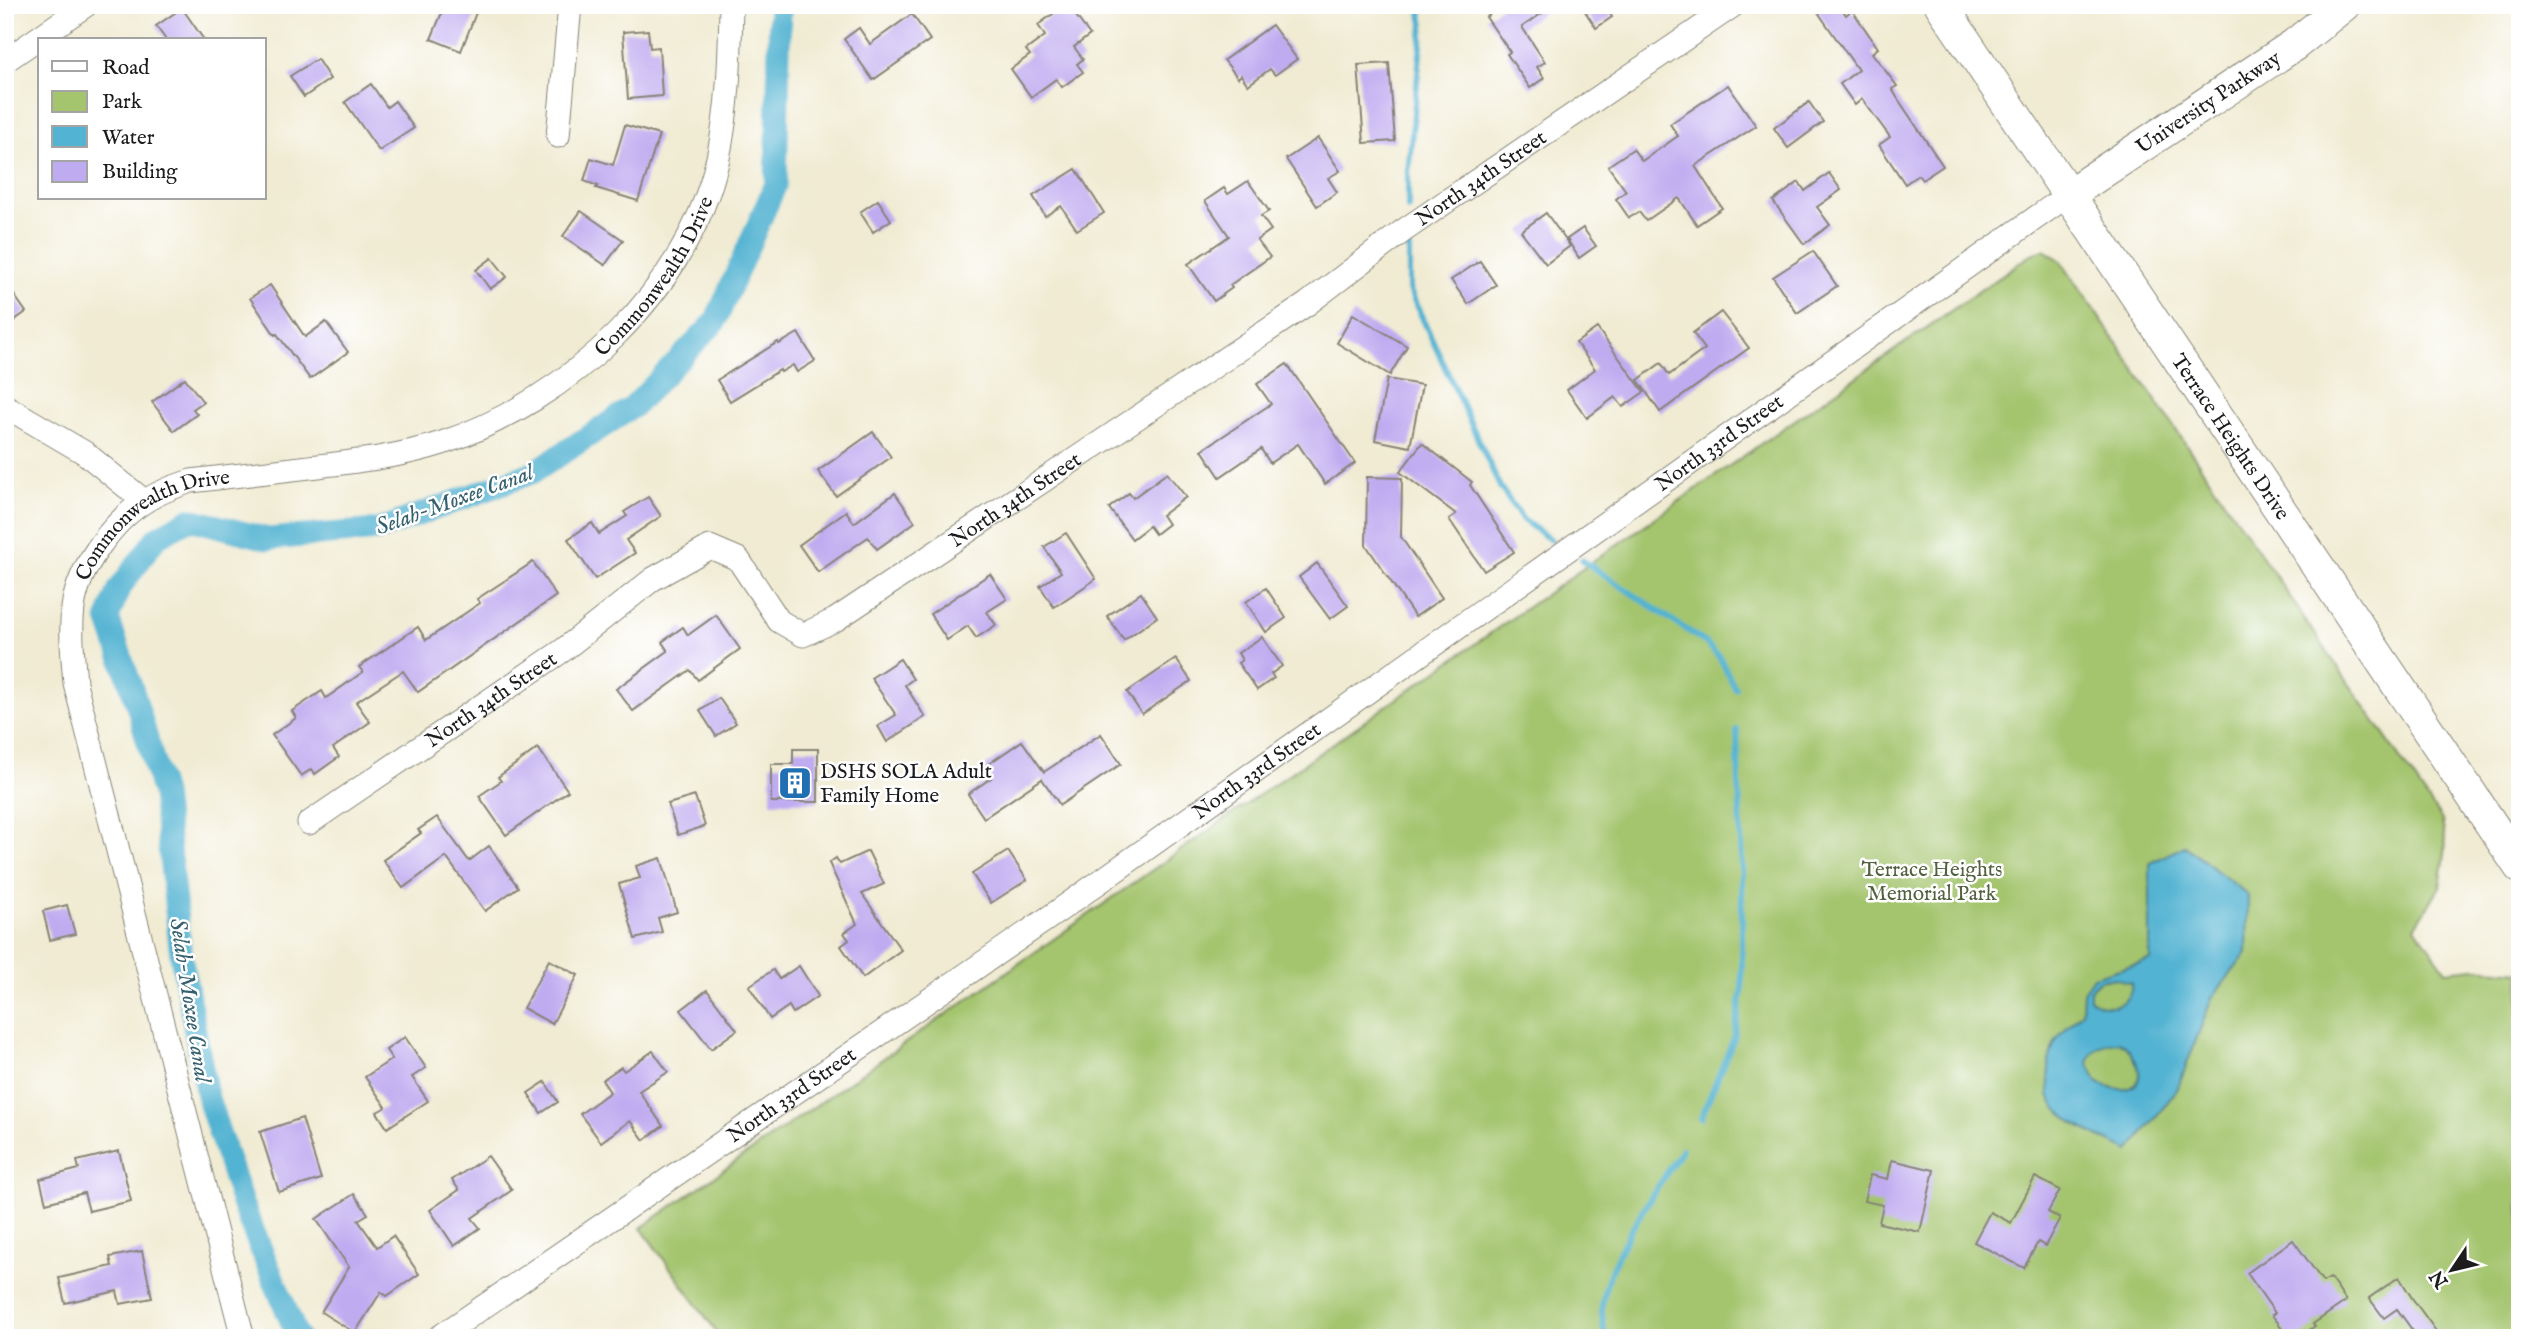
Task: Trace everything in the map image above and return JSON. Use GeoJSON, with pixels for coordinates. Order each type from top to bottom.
{"type":"FeatureCollection","features":[{"type":"Feature","properties":{"kind":"main road","name":"Terrace Heights Drive"},"geometry":{"type":"LineString","coordinates":[[1941,5],[2520,867]]}},
{"type":"Feature","properties":{"kind":"main road","name":"University Parkway"},"geometry":{"type":"LineString","coordinates":[[2068,194],[2294,45],[2344,5]]}},
{"type":"Feature","properties":{"kind":"street"},"geometry":{"type":"LineString","coordinates":[[38,38],[86,5]]}},
{"type":"Feature","properties":{"kind":"street"},"geometry":{"type":"LineString","coordinates":[[558,136],[570,5]]}},
{"type":"Feature","properties":{"kind":"street","name":"Commonwealth Drive"},"geometry":{"type":"LineString","coordinates":[[243,1338],[75,683],[71,642],[73,605],[87,564],[110,532],[144,501],[191,481],[381,458],[442,442],[498,418],[555,385],[603,347],[645,305],[699,215],[717,160],[727,108],[730,5]]}},
{"type":"Feature","properties":{"kind":"street","name":"North 34th Street"},"geometry":{"type":"LineString","coordinates":[[309,823],[562,651],[653,579],[710,547],[738,559],[779,621],[803,635],[835,620],[1307,304],[1403,231],[1734,5]]}},
{"type":"Feature","properties":{"kind":"street"},"geometry":{"type":"LineString","coordinates":[[5,61],[38,38]]}},
{"type":"Feature","properties":{"kind":"street","name":"North 33rd Street"},"geometry":{"type":"LineString","coordinates":[[438,1338],[1057,912],[2068,194]]}},
{"type":"Feature","properties":{"kind":"street"},"geometry":{"type":"LineString","coordinates":[[5,406],[85,453],[144,501]]}},
{"type":"Feature","properties":{"kind":"green space","name":"Terrace Heights Memorial Park"},"geometry":{"type":"Polygon","coordinates":[[[2044,250],[2060,260],[2442,820],[2446,847],[2440,887],[2415,927],[2446,971],[2474,968],[2520,972],[2520,1338],[721,1338],[641,1228],[2032,254],[2044,250]]]}},
{"type":"Feature","properties":{"kind":"water"},"geometry":{"type":"Polygon","coordinates":[[[2185,846],[2248,895],[2247,953],[2212,998],[2177,1090],[2129,1151],[2084,1129],[2055,1106],[2049,1092],[2049,1065],[2057,1040],[2082,1012],[2083,992],[2093,977],[2150,960],[2150,863],[2185,846]],[[2115,978],[2099,981],[2090,990],[2090,999],[2108,1006],[2118,1005],[2126,1000],[2131,983],[2115,978]],[[2119,1042],[2100,1047],[2088,1063],[2098,1083],[2126,1089],[2138,1081],[2138,1067],[2130,1052],[2119,1042]]]}},
{"type":"Feature","properties":{"kind":"building"},"geometry":{"type":"Polygon","coordinates":[[[445,5],[479,5],[461,51],[431,39],[445,5]]]}},
{"type":"Feature","properties":{"kind":"building"},"geometry":{"type":"Polygon","coordinates":[[[1068,5],[1090,35],[1074,47],[1083,59],[1077,64],[1083,72],[1062,87],[1056,79],[1031,97],[1011,69],[1030,55],[1026,50],[1045,36],[1038,25],[1068,5]]]}},
{"type":"Feature","properties":{"kind":"building"},"geometry":{"type":"Polygon","coordinates":[[[1503,5],[1554,5],[1522,27],[1545,62],[1537,67],[1544,78],[1530,88],[1486,17],[1503,5]]]}},
{"type":"Feature","properties":{"kind":"building"},"geometry":{"type":"Polygon","coordinates":[[[1581,5],[1604,5],[1612,17],[1596,28],[1581,5]]]}},
{"type":"Feature","properties":{"kind":"building"},"geometry":{"type":"Polygon","coordinates":[[[1813,5],[1839,5],[1846,15],[1852,10],[1878,48],[1872,53],[1897,86],[1892,89],[1943,166],[1922,180],[1918,175],[1905,184],[1879,145],[1890,137],[1862,99],[1855,105],[1840,84],[1858,70],[1813,5]]]}},
{"type":"Feature","properties":{"kind":"building"},"geometry":{"type":"Polygon","coordinates":[[[182,8],[203,38],[165,38],[156,26],[182,8]]]}},
{"type":"Feature","properties":{"kind":"building"},"geometry":{"type":"Polygon","coordinates":[[[912,14],[930,40],[873,80],[844,39],[859,28],[870,44],[912,14]]]}},
{"type":"Feature","properties":{"kind":"building"},"geometry":{"type":"Polygon","coordinates":[[[1272,25],[1297,59],[1275,75],[1270,69],[1248,85],[1241,75],[1238,78],[1224,60],[1272,25]]]}},
{"type":"Feature","properties":{"kind":"building"},"geometry":{"type":"Polygon","coordinates":[[[648,30],[650,48],[659,47],[662,96],[628,99],[623,32],[648,30]]]}},
{"type":"Feature","properties":{"kind":"building"},"geometry":{"type":"Polygon","coordinates":[[[317,59],[330,79],[304,97],[290,76],[317,59]]]}},
{"type":"Feature","properties":{"kind":"building"},"geometry":{"type":"Polygon","coordinates":[[[1389,63],[1395,141],[1364,143],[1358,65],[1389,63]]]}},
{"type":"Feature","properties":{"kind":"building"},"geometry":{"type":"Polygon","coordinates":[[[371,84],[387,107],[395,101],[414,128],[379,151],[345,102],[371,84]]]}},
{"type":"Feature","properties":{"kind":"building"},"geometry":{"type":"Polygon","coordinates":[[[1728,85],[1756,126],[1695,166],[1722,208],[1697,225],[1679,198],[1646,221],[1639,212],[1629,218],[1616,199],[1626,191],[1608,166],[1633,149],[1642,161],[1678,136],[1670,124],[1728,85]]]}},
{"type":"Feature","properties":{"kind":"building"},"geometry":{"type":"Polygon","coordinates":[[[1809,102],[1823,122],[1788,148],[1774,128],[1809,102]]]}},
{"type":"Feature","properties":{"kind":"building"},"geometry":{"type":"Polygon","coordinates":[[[625,125],[659,135],[638,201],[596,188],[598,186],[584,181],[591,158],[613,165],[625,125]]]}},
{"type":"Feature","properties":{"kind":"building"},"geometry":{"type":"Polygon","coordinates":[[[1318,138],[1340,171],[1328,178],[1337,192],[1317,206],[1286,159],[1318,138]]]}},
{"type":"Feature","properties":{"kind":"building"},"geometry":{"type":"Polygon","coordinates":[[[1076,169],[1104,213],[1077,230],[1061,206],[1045,216],[1033,196],[1076,169]]]}},
{"type":"Feature","properties":{"kind":"building"},"geometry":{"type":"Polygon","coordinates":[[[1829,173],[1841,190],[1817,207],[1830,225],[1804,244],[1773,201],[1799,182],[1805,191],[1829,173]]]}},
{"type":"Feature","properties":{"kind":"building"},"geometry":{"type":"Polygon","coordinates":[[[1248,181],[1269,211],[1261,216],[1271,230],[1257,240],[1270,257],[1230,285],[1232,288],[1214,301],[1188,264],[1229,236],[1205,201],[1224,188],[1228,194],[1248,181]]]}},
{"type":"Feature","properties":{"kind":"building"},"geometry":{"type":"Polygon","coordinates":[[[878,200],[891,220],[873,232],[860,212],[878,200]]]}},
{"type":"Feature","properties":{"kind":"building"},"geometry":{"type":"Polygon","coordinates":[[[581,211],[623,240],[605,265],[563,236],[581,211]]]}},
{"type":"Feature","properties":{"kind":"building"},"geometry":{"type":"Polygon","coordinates":[[[1546,213],[1570,246],[1546,264],[1521,231],[1546,213]]]}},
{"type":"Feature","properties":{"kind":"building"},"geometry":{"type":"Polygon","coordinates":[[[1583,228],[1596,246],[1579,258],[1567,239],[1583,228]]]}},
{"type":"Feature","properties":{"kind":"building"},"geometry":{"type":"Polygon","coordinates":[[[1813,251],[1837,286],[1797,313],[1773,277],[1813,251]]]}},
{"type":"Feature","properties":{"kind":"building"},"geometry":{"type":"Polygon","coordinates":[[[492,258],[507,277],[490,289],[476,270],[492,258]]]}},
{"type":"Feature","properties":{"kind":"building"},"geometry":{"type":"Polygon","coordinates":[[[1480,261],[1496,285],[1468,304],[1451,280],[1480,261]]]}},
{"type":"Feature","properties":{"kind":"building"},"geometry":{"type":"Polygon","coordinates":[[[5,282],[26,312],[5,327],[5,282]]]}},
{"type":"Feature","properties":{"kind":"building"},"geometry":{"type":"Polygon","coordinates":[[[270,285],[305,337],[326,322],[348,352],[310,379],[250,298],[270,285]]]}},
{"type":"Feature","properties":{"kind":"building"},"geometry":{"type":"Polygon","coordinates":[[[1721,312],[1749,348],[1660,412],[1638,380],[1661,363],[1669,375],[1705,349],[1693,333],[1721,312]]]}},
{"type":"Feature","properties":{"kind":"building"},"geometry":{"type":"Polygon","coordinates":[[[1353,314],[1407,346],[1390,375],[1337,343],[1353,314]]]}},
{"type":"Feature","properties":{"kind":"building"},"geometry":{"type":"Polygon","coordinates":[[[1597,328],[1644,392],[1623,407],[1615,397],[1587,418],[1567,390],[1595,369],[1576,343],[1597,328]]]}},
{"type":"Feature","properties":{"kind":"building"},"geometry":{"type":"Polygon","coordinates":[[[798,333],[815,361],[797,372],[793,365],[781,372],[780,370],[730,401],[717,380],[778,342],[779,344],[798,333]]]}},
{"type":"Feature","properties":{"kind":"building"},"geometry":{"type":"Polygon","coordinates":[[[1287,364],[1355,463],[1325,484],[1298,444],[1270,463],[1261,449],[1220,477],[1202,450],[1271,404],[1257,384],[1287,364]]]}},
{"type":"Feature","properties":{"kind":"building"},"geometry":{"type":"Polygon","coordinates":[[[185,378],[203,402],[193,409],[197,414],[174,431],[152,402],[185,378]]]}},
{"type":"Feature","properties":{"kind":"building"},"geometry":{"type":"Polygon","coordinates":[[[1387,379],[1422,385],[1410,447],[1375,440],[1387,379]]]}},
{"type":"Feature","properties":{"kind":"building"},"geometry":{"type":"Polygon","coordinates":[[[873,432],[891,457],[836,496],[818,471],[873,432]]]}},
{"type":"Feature","properties":{"kind":"building"},"geometry":{"type":"Polygon","coordinates":[[[1422,443],[1472,482],[1470,485],[1514,552],[1484,571],[1449,519],[1456,514],[1400,472],[1422,443]]]}},
{"type":"Feature","properties":{"kind":"building"},"geometry":{"type":"Polygon","coordinates":[[[1167,473],[1186,497],[1162,515],[1168,524],[1155,534],[1149,526],[1132,539],[1109,508],[1129,493],[1133,498],[1167,473]]]}},
{"type":"Feature","properties":{"kind":"building"},"geometry":{"type":"Polygon","coordinates":[[[1367,477],[1402,478],[1401,537],[1442,598],[1415,617],[1366,545],[1367,477]]]}},
{"type":"Feature","properties":{"kind":"building"},"geometry":{"type":"Polygon","coordinates":[[[895,493],[915,522],[877,549],[868,537],[818,572],[799,545],[846,511],[854,523],[895,493]]]}},
{"type":"Feature","properties":{"kind":"building"},"geometry":{"type":"Polygon","coordinates":[[[648,497],[661,516],[626,540],[635,553],[595,579],[568,539],[592,523],[599,534],[627,516],[624,512],[648,497]]]}},
{"type":"Feature","properties":{"kind":"building"},"geometry":{"type":"Polygon","coordinates":[[[1066,533],[1096,579],[1054,607],[1040,586],[1061,572],[1044,547],[1066,533]]]}},
{"type":"Feature","properties":{"kind":"building"},"geometry":{"type":"Polygon","coordinates":[[[533,562],[556,596],[418,692],[403,671],[356,702],[370,722],[333,748],[339,757],[315,774],[312,769],[301,776],[272,735],[296,718],[292,711],[322,691],[326,698],[363,672],[359,667],[418,627],[426,640],[480,603],[477,599],[533,562]]]}},
{"type":"Feature","properties":{"kind":"building"},"geometry":{"type":"Polygon","coordinates":[[[1317,563],[1348,606],[1330,619],[1299,577],[1317,563]]]}},
{"type":"Feature","properties":{"kind":"building"},"geometry":{"type":"Polygon","coordinates":[[[990,574],[1007,599],[987,612],[996,625],[976,638],[968,626],[947,640],[930,614],[990,574]]]}},
{"type":"Feature","properties":{"kind":"building"},"geometry":{"type":"Polygon","coordinates":[[[1266,588],[1286,618],[1266,632],[1246,602],[1266,588]]]}},
{"type":"Feature","properties":{"kind":"building"},"geometry":{"type":"Polygon","coordinates":[[[1141,593],[1157,617],[1124,640],[1107,616],[1141,593]]]}},
{"type":"Feature","properties":{"kind":"building"},"geometry":{"type":"Polygon","coordinates":[[[716,615],[740,649],[698,680],[690,670],[633,711],[616,689],[668,651],[662,642],[683,627],[688,635],[716,615]]]}},
{"type":"Feature","properties":{"kind":"building"},"geometry":{"type":"Polygon","coordinates":[[[1262,637],[1282,666],[1271,674],[1274,678],[1257,690],[1238,663],[1242,660],[1238,653],[1262,637]]]}},
{"type":"Feature","properties":{"kind":"building"},"geometry":{"type":"Polygon","coordinates":[[[900,659],[913,679],[905,685],[925,717],[887,742],[878,726],[896,715],[871,678],[900,659]]]}},
{"type":"Feature","properties":{"kind":"building"},"geometry":{"type":"Polygon","coordinates":[[[1176,659],[1191,681],[1142,714],[1127,692],[1176,659]]]}},
{"type":"Feature","properties":{"kind":"building"},"geometry":{"type":"Polygon","coordinates":[[[719,698],[736,723],[716,736],[700,711],[719,698]]]}},
{"type":"Feature","properties":{"kind":"building"},"geometry":{"type":"Polygon","coordinates":[[[1101,734],[1121,764],[1060,805],[1042,779],[984,818],[968,794],[991,778],[984,767],[1022,741],[1044,772],[1101,734]]]}},
{"type":"Feature","properties":{"kind":"building"},"geometry":{"type":"Polygon","coordinates":[[[538,748],[568,791],[506,835],[479,796],[501,781],[498,777],[538,748]]]}},
{"type":"Feature","properties":{"kind":"building","name":"DSHS SOLA Adult Family Home"},"geometry":{"type":"Polygon","coordinates":[[[793,749],[818,749],[818,802],[771,802],[771,764],[793,764],[793,749]]]}},
{"type":"Feature","properties":{"kind":"building"},"geometry":{"type":"Polygon","coordinates":[[[695,796],[705,826],[678,835],[668,804],[695,796]]]}},
{"type":"Feature","properties":{"kind":"building"},"geometry":{"type":"Polygon","coordinates":[[[437,817],[469,861],[489,846],[518,887],[485,911],[446,857],[403,888],[383,860],[421,833],[418,830],[437,817]]]}},
{"type":"Feature","properties":{"kind":"building"},"geometry":{"type":"Polygon","coordinates":[[[868,851],[884,884],[862,894],[901,950],[863,978],[841,946],[849,940],[844,933],[857,924],[829,863],[836,858],[840,864],[868,851]]]}},
{"type":"Feature","properties":{"kind":"building"},"geometry":{"type":"Polygon","coordinates":[[[1008,851],[1027,880],[991,903],[972,874],[1008,851]]]}},
{"type":"Feature","properties":{"kind":"building"},"geometry":{"type":"Polygon","coordinates":[[[661,858],[677,912],[658,918],[662,932],[635,939],[619,884],[640,878],[636,866],[661,858]]]}},
{"type":"Feature","properties":{"kind":"building"},"geometry":{"type":"Polygon","coordinates":[[[67,905],[75,934],[50,940],[43,911],[67,905]]]}},
{"type":"Feature","properties":{"kind":"building"},"geometry":{"type":"Polygon","coordinates":[[[549,960],[578,975],[552,1024],[523,1008],[549,960]]]}},
{"type":"Feature","properties":{"kind":"building"},"geometry":{"type":"Polygon","coordinates":[[[799,966],[818,996],[793,1013],[789,1006],[770,1019],[749,986],[773,970],[779,979],[799,966]]]}},
{"type":"Feature","properties":{"kind":"building"},"geometry":{"type":"Polygon","coordinates":[[[707,990],[737,1030],[711,1049],[681,1010],[707,990]]]}},
{"type":"Feature","properties":{"kind":"building"},"geometry":{"type":"Polygon","coordinates":[[[405,1037],[426,1068],[412,1077],[428,1101],[387,1128],[377,1112],[386,1107],[365,1077],[392,1059],[386,1050],[405,1037]]]}},
{"type":"Feature","properties":{"kind":"building"},"geometry":{"type":"Polygon","coordinates":[[[653,1051],[668,1072],[639,1091],[663,1126],[644,1140],[630,1121],[601,1142],[580,1114],[610,1092],[602,1080],[621,1067],[624,1071],[653,1051]]]}},
{"type":"Feature","properties":{"kind":"building"},"geometry":{"type":"Polygon","coordinates":[[[545,1082],[558,1102],[541,1113],[528,1093],[545,1082]]]}},
{"type":"Feature","properties":{"kind":"building"},"geometry":{"type":"Polygon","coordinates":[[[302,1118],[321,1179],[279,1192],[260,1132],[302,1118]]]}},
{"type":"Feature","properties":{"kind":"building"},"geometry":{"type":"Polygon","coordinates":[[[119,1151],[131,1201],[89,1211],[84,1193],[46,1203],[40,1179],[79,1169],[77,1161],[119,1151]]]}},
{"type":"Feature","properties":{"kind":"building"},"geometry":{"type":"Polygon","coordinates":[[[488,1156],[512,1190],[472,1218],[480,1228],[454,1246],[430,1210],[459,1190],[452,1180],[488,1156]]]}},
{"type":"Feature","properties":{"kind":"building"},"geometry":{"type":"Polygon","coordinates":[[[1892,1160],[1934,1170],[1920,1232],[1879,1223],[1883,1205],[1864,1201],[1870,1175],[1888,1179],[1892,1160]]]}},
{"type":"Feature","properties":{"kind":"building"},"geometry":{"type":"Polygon","coordinates":[[[2035,1177],[2060,1190],[2048,1212],[2060,1218],[2045,1246],[2038,1242],[2024,1268],[1974,1242],[1990,1212],[2011,1223],[2035,1177]]]}},
{"type":"Feature","properties":{"kind":"building"},"geometry":{"type":"Polygon","coordinates":[[[354,1194],[368,1214],[358,1220],[377,1247],[393,1236],[419,1274],[387,1296],[381,1292],[355,1333],[321,1312],[349,1267],[316,1219],[354,1194]]]}},
{"type":"Feature","properties":{"kind":"building"},"geometry":{"type":"Polygon","coordinates":[[[2293,1240],[2323,1282],[2330,1278],[2346,1301],[2313,1324],[2315,1326],[2299,1338],[2290,1338],[2272,1315],[2275,1313],[2247,1273],[2293,1240]]]}},
{"type":"Feature","properties":{"kind":"building"},"geometry":{"type":"Polygon","coordinates":[[[142,1251],[152,1298],[120,1304],[117,1291],[65,1303],[59,1278],[112,1266],[110,1257],[142,1251]]]}},
{"type":"Feature","properties":{"kind":"building"},"geometry":{"type":"Polygon","coordinates":[[[2399,1277],[2441,1338],[2418,1338],[2397,1309],[2384,1318],[2369,1298],[2399,1277]]]}},
{"type":"Feature","properties":{"kind":"waterway","name":"Selah-Moxee Canal"},"geometry":{"type":"LineString","coordinates":[[298,1338],[243,1206],[207,1095],[181,955],[163,794],[108,618],[119,589],[157,537],[190,519],[268,539],[378,530],[534,472],[633,407],[715,322],[776,184],[780,5]]}},
{"type":"Feature","properties":{"kind":"waterway"},"geometry":{"type":"LineString","coordinates":[[1408,208],[1408,173],[1423,24],[1419,5]]}},
{"type":"Feature","properties":{"kind":"waterway"},"geometry":{"type":"LineString","coordinates":[[1409,248],[1409,289],[1500,487],[1523,520],[1551,540]]}},
{"type":"Feature","properties":{"kind":"waterway"},"geometry":{"type":"LineString","coordinates":[[1582,560],[1706,643],[1720,658],[1735,688]]}},
{"type":"Feature","properties":{"kind":"waterway"},"geometry":{"type":"LineString","coordinates":[[1701,1118],[1734,1038],[1742,992],[1742,868],[1737,730]]}},
{"type":"Feature","properties":{"kind":"waterway"},"geometry":{"type":"LineString","coordinates":[[1605,1338],[1602,1305],[1613,1265],[1634,1225],[1682,1149]]}},
{"type":"Feature","properties":{"kind":"place","name":"DSHS SOLA Adult Family Home"},"geometry":{"type":"Point","coordinates":[795,783]}}]}
